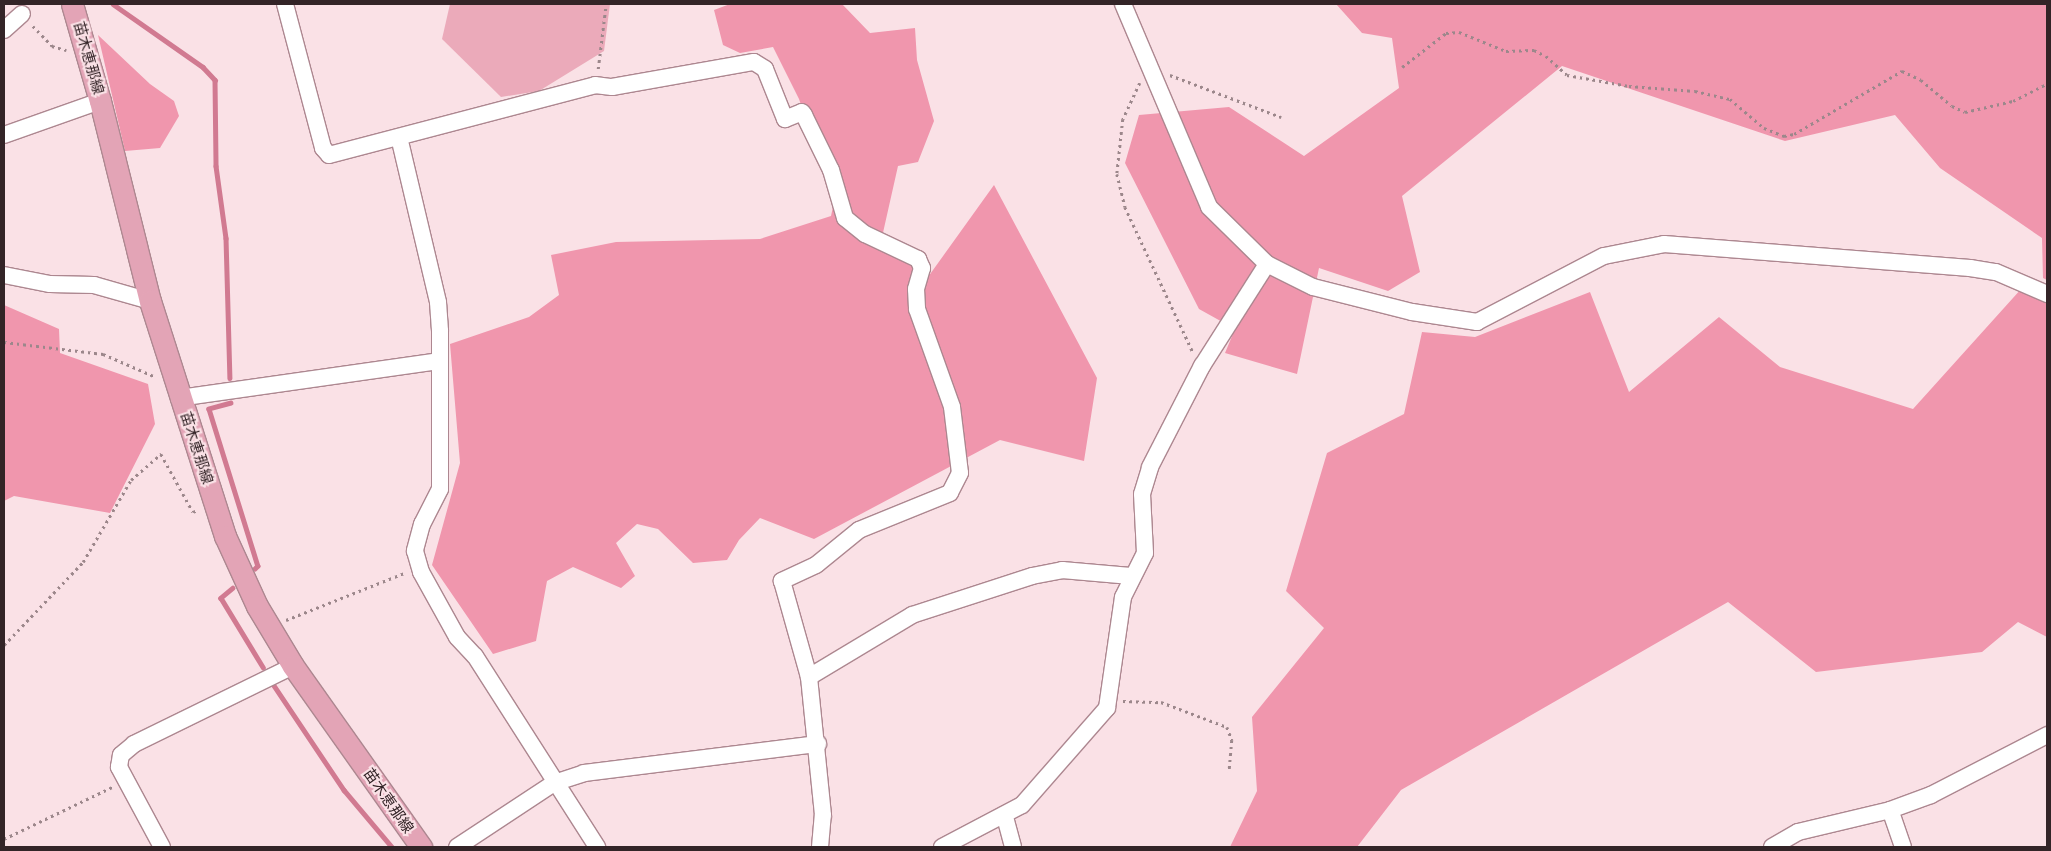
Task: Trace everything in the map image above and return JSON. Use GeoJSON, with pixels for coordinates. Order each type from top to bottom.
{"type":"FeatureCollection","features":[{"type":"Feature","properties":{"kind":"main road","name":"苗木恵那線"},"geometry":{"type":"LineString","coordinates":[[72,4],[100,101],[150,301],[179,398],[225,536],[270,629],[293,666],[421,847]]}},
{"type":"Feature","properties":{"kind":"street"},"geometry":{"type":"LineString","coordinates":[[285,4],[323,148],[329,155],[596,85],[612,87],[710,68],[754,62],[761,64],[785,119],[802,112],[804,115],[831,170],[845,218],[865,234],[921,263],[915,298],[917,309],[952,408],[960,473],[950,493],[859,530],[816,565],[782,581],[809,677],[818,744],[823,815],[820,847]]}},
{"type":"Feature","properties":{"kind":"street"},"geometry":{"type":"LineString","coordinates":[[1123,4],[1210,207],[1267,264],[1313,287],[1412,312],[1477,322],[1604,256],[1664,244],[1970,268],[1996,272],[2047,294]]}},
{"type":"Feature","properties":{"kind":"street"},"geometry":{"type":"LineString","coordinates":[[4,30],[22,14]]}},
{"type":"Feature","properties":{"kind":"street"},"geometry":{"type":"LineString","coordinates":[[4,135],[100,101]]}},
{"type":"Feature","properties":{"kind":"street"},"geometry":{"type":"LineString","coordinates":[[399,138],[438,302],[438,361],[442,411],[440,489],[422,524],[415,551],[420,568],[452,630],[475,656],[554,783],[597,847]]}},
{"type":"Feature","properties":{"kind":"street"},"geometry":{"type":"LineString","coordinates":[[942,847],[1005,817],[1022,806],[1099,720],[1109,702],[1123,597],[1131,576],[1145,553],[1142,494],[1145,482],[1202,366],[1267,264]]}},
{"type":"Feature","properties":{"kind":"street"},"geometry":{"type":"LineString","coordinates":[[4,275],[50,284],[94,285],[150,301]]}},
{"type":"Feature","properties":{"kind":"street"},"geometry":{"type":"LineString","coordinates":[[179,398],[438,361]]}},
{"type":"Feature","properties":{"kind":"street"},"geometry":{"type":"LineString","coordinates":[[809,677],[912,615],[1032,576],[1062,570],[1131,576]]}},
{"type":"Feature","properties":{"kind":"street"},"geometry":{"type":"LineString","coordinates":[[162,847],[119,767],[121,756],[134,744],[293,666]]}},
{"type":"Feature","properties":{"kind":"street"},"geometry":{"type":"LineString","coordinates":[[1772,847],[1798,832],[1890,810],[1931,795],[2047,735]]}},
{"type":"Feature","properties":{"kind":"street"},"geometry":{"type":"LineString","coordinates":[[457,847],[554,783],[584,773],[818,744]]}},
{"type":"Feature","properties":{"kind":"street"},"geometry":{"type":"LineString","coordinates":[[1890,810],[1903,847]]}},
{"type":"Feature","properties":{"kind":"street"},"geometry":{"type":"LineString","coordinates":[[1005,817],[1013,847]]}},
{"type":"Feature","properties":{"kind":"path"},"geometry":{"type":"LineString","coordinates":[[596,85],[606,4]]}},
{"type":"Feature","properties":{"kind":"path"},"geometry":{"type":"LineString","coordinates":[[22,14],[59,49],[84,45]]}},
{"type":"Feature","properties":{"kind":"path"},"geometry":{"type":"LineString","coordinates":[[1402,67],[1446,33],[1459,32],[1506,51],[1534,50],[1546,56],[1567,75],[1629,86],[1695,91],[1730,100],[1764,128],[1784,136],[1794,134],[1902,71],[1921,80],[1952,106],[1965,112],[2013,100],[2047,84]]}},
{"type":"Feature","properties":{"kind":"path"},"geometry":{"type":"LineString","coordinates":[[1202,366],[1125,207],[1116,174],[1123,119],[1149,67],[1281,117]]}},
{"type":"Feature","properties":{"kind":"path"},"geometry":{"type":"LineString","coordinates":[[4,342],[103,354],[155,377],[172,373]]}},
{"type":"Feature","properties":{"kind":"path"},"geometry":{"type":"LineString","coordinates":[[4,645],[83,562],[131,480],[161,454],[193,512],[215,506]]}},
{"type":"Feature","properties":{"kind":"path"},"geometry":{"type":"LineString","coordinates":[[270,629],[420,568]]}},
{"type":"Feature","properties":{"kind":"path"},"geometry":{"type":"LineString","coordinates":[[1109,702],[1140,699],[1161,702],[1227,727],[1232,740],[1229,772]]}},
{"type":"Feature","properties":{"kind":"path"},"geometry":{"type":"LineString","coordinates":[[4,839],[126,780]]}},
{"type":"Feature","properties":{"kind":"shaded area"},"geometry":{"type":"Polygon","coordinates":[[[450,4],[610,4],[604,51],[539,91],[501,97],[442,39],[450,4]]]}},
{"type":"Feature","properties":{"kind":"shaded area"},"geometry":{"type":"Polygon","coordinates":[[[730,4],[842,4],[870,33],[915,28],[917,60],[934,121],[918,162],[898,166],[880,246],[928,277],[994,185],[1097,378],[1084,461],[1000,440],[814,539],[760,518],[739,540],[727,560],[693,563],[658,529],[637,524],[616,543],[635,576],[621,588],[573,567],[547,581],[536,641],[493,654],[432,565],[460,463],[450,344],[529,317],[559,295],[551,255],[616,242],[760,239],[831,216],[834,202],[799,99],[773,47],[740,53],[723,45],[714,10],[730,4]]]}},
{"type":"Feature","properties":{"kind":"shaded area"},"geometry":{"type":"Polygon","coordinates":[[[1336,4],[2047,4],[2047,280],[2043,278],[2042,238],[1940,168],[1895,115],[1785,141],[1562,66],[1402,196],[1420,272],[1388,291],[1319,268],[1297,374],[1225,353],[1235,329],[1199,309],[1125,163],[1139,115],[1229,107],[1304,156],[1399,88],[1392,38],[1362,33],[1336,4]]]}},
{"type":"Feature","properties":{"kind":"shaded area"},"geometry":{"type":"Polygon","coordinates":[[[98,35],[150,84],[174,101],[179,116],[160,148],[125,151],[98,35]]]}},
{"type":"Feature","properties":{"kind":"shaded area"},"geometry":{"type":"Polygon","coordinates":[[[2022,288],[2047,300],[2047,637],[2018,622],[1982,652],[1816,672],[1728,602],[1401,790],[1357,847],[1230,847],[1257,791],[1252,717],[1324,628],[1286,591],[1327,453],[1404,414],[1422,332],[1475,337],[1590,292],[1629,392],[1719,317],[1780,367],[1913,409],[2022,288]]]}},
{"type":"Feature","properties":{"kind":"shaded area"},"geometry":{"type":"Polygon","coordinates":[[[4,305],[59,329],[60,353],[148,384],[155,424],[110,513],[14,496],[4,501],[4,305]]]}},
{"type":"Feature","properties":{"kind":"waterway"},"geometry":{"type":"LineString","coordinates":[[113,4],[203,67],[215,80],[216,166],[226,238],[230,378]]}},
{"type":"Feature","properties":{"kind":"waterway"},"geometry":{"type":"LineString","coordinates":[[231,403],[209,409],[258,566],[255,569]]}},
{"type":"Feature","properties":{"kind":"waterway"},"geometry":{"type":"LineString","coordinates":[[233,588],[221,598],[263,667]]}},
{"type":"Feature","properties":{"kind":"waterway"},"geometry":{"type":"LineString","coordinates":[[273,684],[344,790],[392,847]]}}]}
